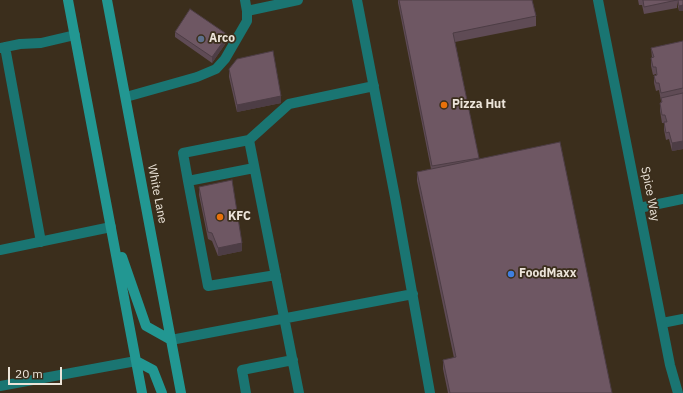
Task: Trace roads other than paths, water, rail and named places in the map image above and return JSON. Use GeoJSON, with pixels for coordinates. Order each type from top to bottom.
{"type":"FeatureCollection","features":[{"type":"Feature","properties":{"kind":"main road"},"geometry":{"type":"LineString","coordinates":[[68,0],[142,393]]}},
{"type":"Feature","properties":{"kind":"main road","name":"White Lane"},"geometry":{"type":"LineString","coordinates":[[107,0],[181,393]]}},
{"type":"Feature","properties":{"kind":"main road"},"geometry":{"type":"LineString","coordinates":[[111,227],[146,326],[171,340]]}},
{"type":"Feature","properties":{"kind":"main road"},"geometry":{"type":"LineString","coordinates":[[136,361],[153,370],[162,393]]}},
{"type":"Feature","properties":{"kind":"street"},"geometry":{"type":"LineString","coordinates":[[126,97],[197,77],[216,68],[225,59],[247,21],[245,0]]}},
{"type":"Feature","properties":{"kind":"street"},"geometry":{"type":"LineString","coordinates":[[247,11],[298,0]]}},
{"type":"Feature","properties":{"kind":"street"},"geometry":{"type":"LineString","coordinates":[[357,0],[413,294],[430,393]]}},
{"type":"Feature","properties":{"kind":"street","name":"Spice Way"},"geometry":{"type":"LineString","coordinates":[[598,0],[670,365],[678,393]]}},
{"type":"Feature","properties":{"kind":"street"},"geometry":{"type":"LineString","coordinates":[[41,242],[2,48],[20,44],[41,43],[75,35]]}},
{"type":"Feature","properties":{"kind":"street"},"geometry":{"type":"LineString","coordinates":[[276,275],[208,286],[183,153],[249,140],[289,104],[374,86]]}},
{"type":"Feature","properties":{"kind":"street"},"geometry":{"type":"LineString","coordinates":[[249,140],[299,393]]}},
{"type":"Feature","properties":{"kind":"street"},"geometry":{"type":"LineString","coordinates":[[188,181],[254,168]]}},
{"type":"Feature","properties":{"kind":"street"},"geometry":{"type":"LineString","coordinates":[[639,208],[683,200]]}},
{"type":"Feature","properties":{"kind":"street"},"geometry":{"type":"LineString","coordinates":[[0,250],[111,227]]}},
{"type":"Feature","properties":{"kind":"street"},"geometry":{"type":"LineString","coordinates":[[171,340],[413,294]]}},
{"type":"Feature","properties":{"kind":"street"},"geometry":{"type":"LineString","coordinates":[[662,323],[683,319]]}},
{"type":"Feature","properties":{"kind":"street"},"geometry":{"type":"LineString","coordinates":[[246,393],[242,370],[293,360]]}},
{"type":"Feature","properties":{"kind":"street"},"geometry":{"type":"LineString","coordinates":[[0,386],[136,361]]}},
{"type":"Feature","properties":{"kind":"place","name":"Arco"},"geometry":{"type":"Point","coordinates":[201,39]}},
{"type":"Feature","properties":{"kind":"place","name":"Pizza Hut"},"geometry":{"type":"Point","coordinates":[444,105]}},
{"type":"Feature","properties":{"kind":"place","name":"KFC"},"geometry":{"type":"Point","coordinates":[220,217]}},
{"type":"Feature","properties":{"kind":"place","name":"FoodMaxx"},"geometry":{"type":"Point","coordinates":[511,274]}}]}
